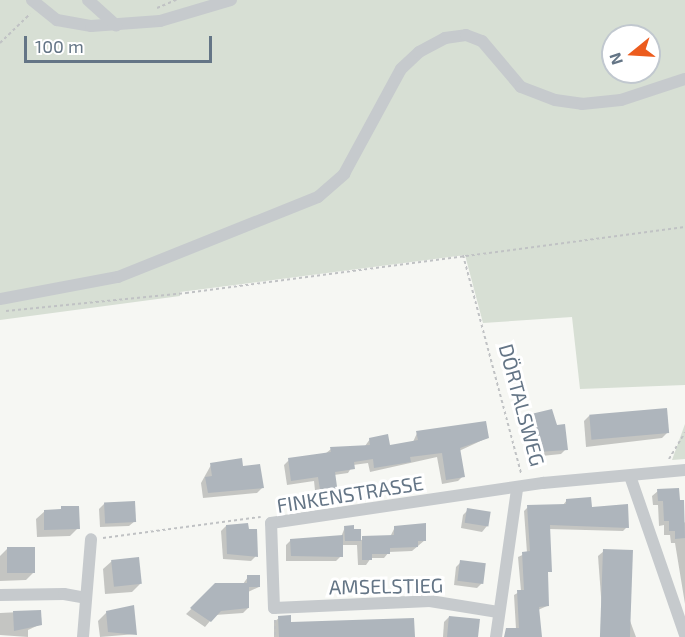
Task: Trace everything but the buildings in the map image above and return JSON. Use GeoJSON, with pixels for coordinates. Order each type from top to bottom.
{"type":"FeatureCollection","features":[{"type":"Feature","properties":{"kind":"street"},"geometry":{"type":"LineString","coordinates":[[32,0],[57,20],[78,25],[116,25],[160,21],[231,0]]}},
{"type":"Feature","properties":{"kind":"street"},"geometry":{"type":"LineString","coordinates":[[88,0],[116,25]]}},
{"type":"Feature","properties":{"kind":"street"},"geometry":{"type":"LineString","coordinates":[[0,299],[118,277],[318,197],[344,174],[401,69],[419,52],[445,38],[477,38],[521,87],[555,100],[582,104],[621,100],[685,79]]}},
{"type":"Feature","properties":{"kind":"street","name":"FINKENSTRASSE"},"geometry":{"type":"LineString","coordinates":[[274,608],[271,523],[516,489],[543,483],[685,470]]}},
{"type":"Feature","properties":{"kind":"street"},"geometry":{"type":"LineString","coordinates":[[630,476],[685,635]]}},
{"type":"Feature","properties":{"kind":"street","name":"DÖRTALSWEG"},"geometry":{"type":"LineString","coordinates":[[496,637],[516,489]]}},
{"type":"Feature","properties":{"kind":"street"},"geometry":{"type":"LineString","coordinates":[[83,637],[91,539]]}},
{"type":"Feature","properties":{"kind":"street"},"geometry":{"type":"LineString","coordinates":[[0,595],[64,594],[86,598]]}},
{"type":"Feature","properties":{"kind":"street","name":"AMSELSTIEG"},"geometry":{"type":"LineString","coordinates":[[274,608],[430,601],[498,612]]}},
{"type":"Feature","properties":{"kind":"path"},"geometry":{"type":"LineString","coordinates":[[0,43],[26,15],[42,10]]}},
{"type":"Feature","properties":{"kind":"path"},"geometry":{"type":"LineString","coordinates":[[0,312],[186,293],[685,227]]}},
{"type":"Feature","properties":{"kind":"path","name":"DÖRTALSWEG"},"geometry":{"type":"LineString","coordinates":[[464,256],[523,478],[516,489]]}},
{"type":"Feature","properties":{"kind":"path"},"geometry":{"type":"LineString","coordinates":[[662,472],[685,432]]}},
{"type":"Feature","properties":{"kind":"path"},"geometry":{"type":"LineString","coordinates":[[91,539],[268,516],[271,523]]}},
{"type":"Feature","properties":{"kind":"path"},"geometry":{"type":"LineString","coordinates":[[274,608],[275,637]]}},
{"type":"Feature","properties":{"kind":"shaded area"},"geometry":{"type":"Polygon","coordinates":[[[0,0],[685,0],[685,385],[580,389],[572,317],[483,323],[465,255],[180,292],[180,296],[0,320],[0,0]]]}},
{"type":"Feature","properties":{"kind":"shaded area"},"geometry":{"type":"Polygon","coordinates":[[[685,424],[685,459],[672,460],[685,424]]]}}]}
